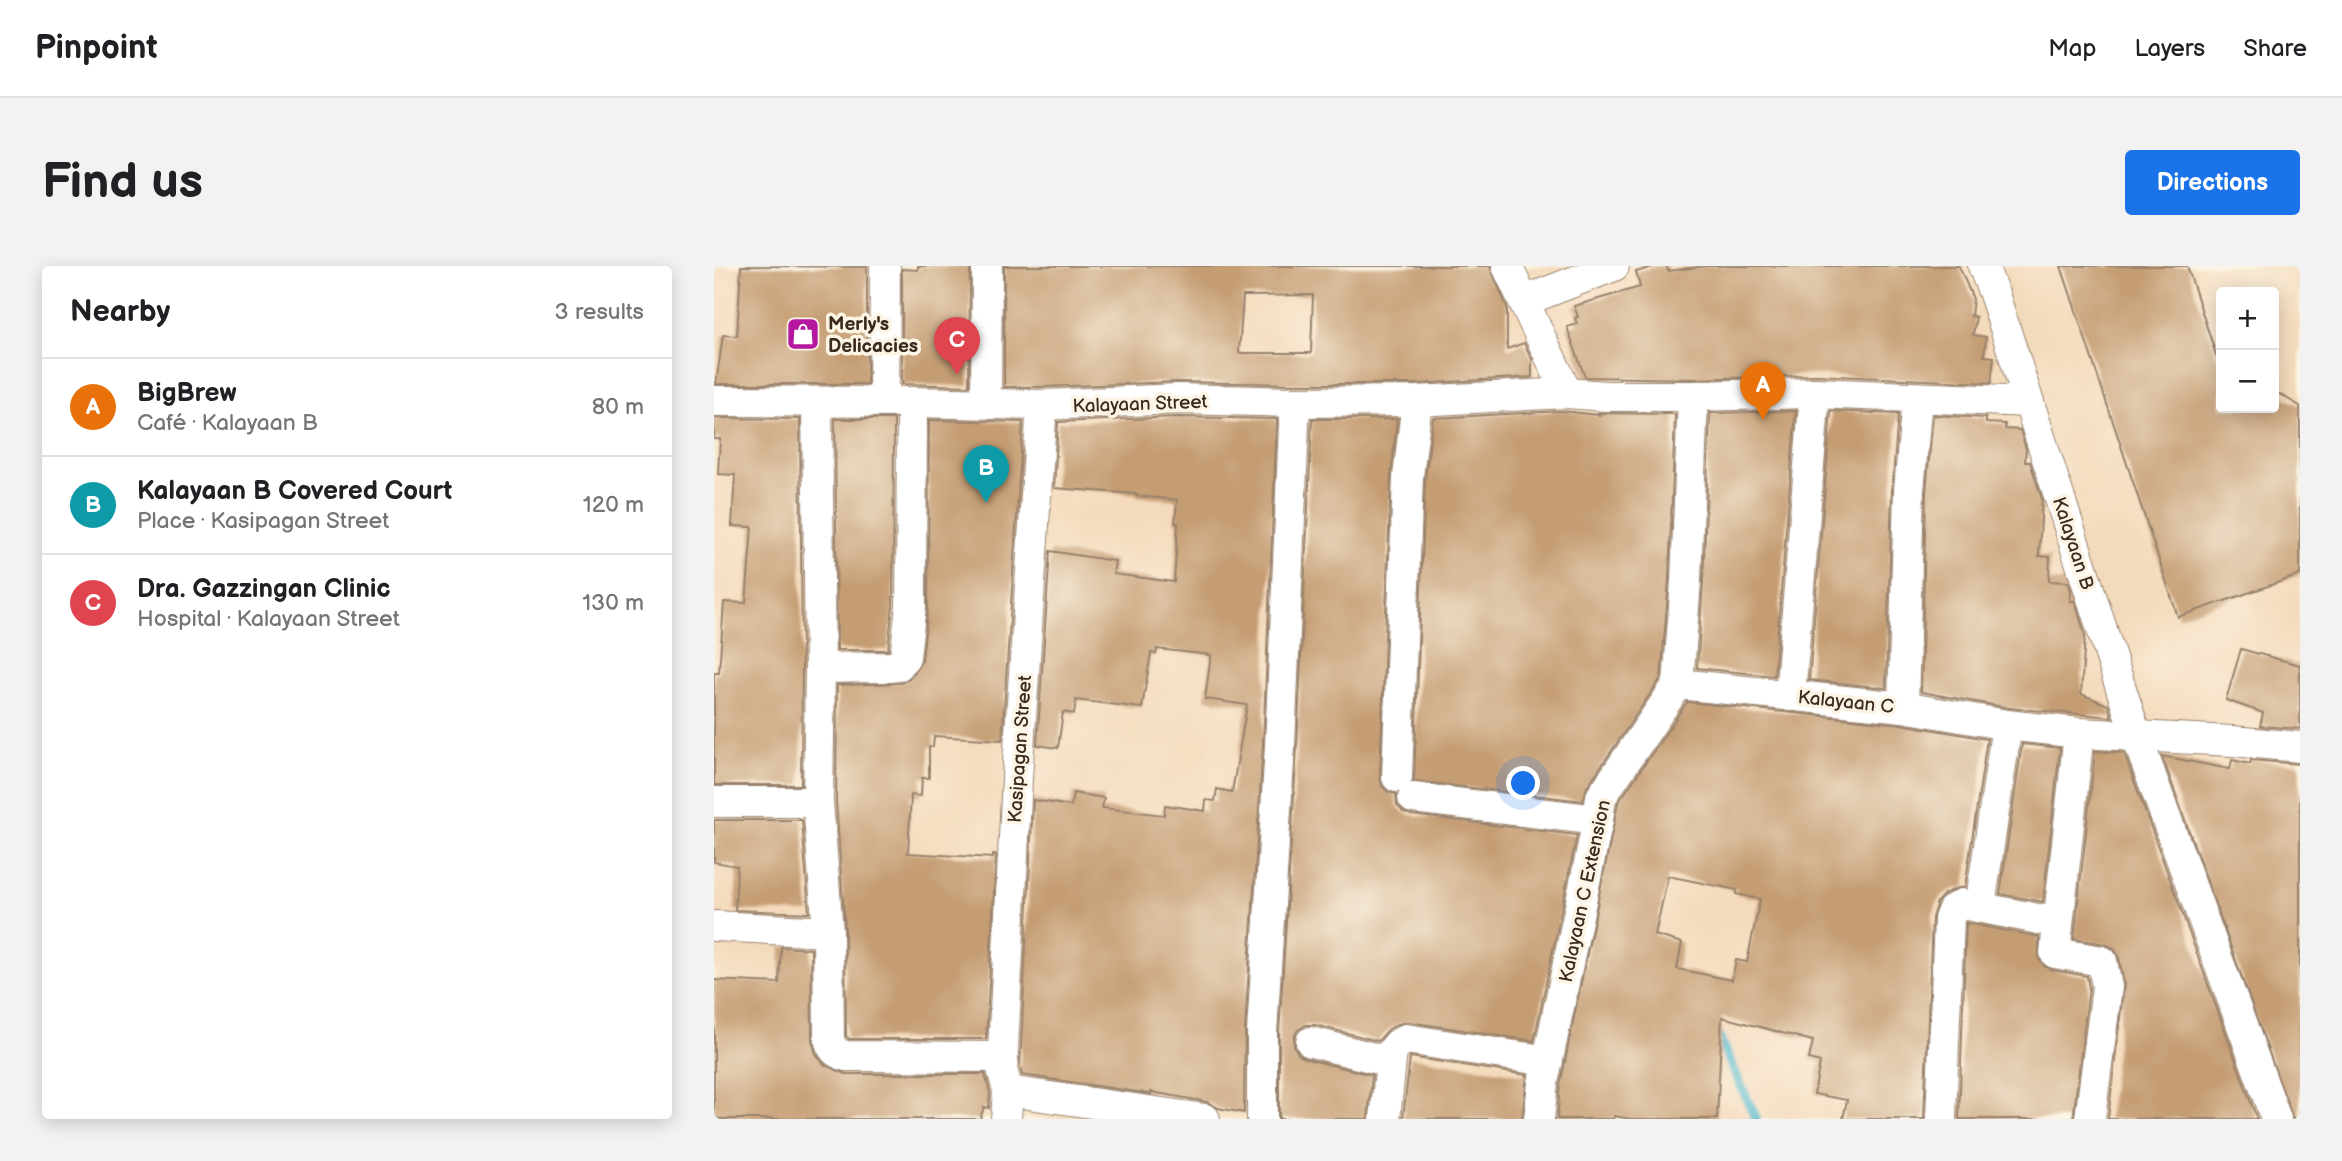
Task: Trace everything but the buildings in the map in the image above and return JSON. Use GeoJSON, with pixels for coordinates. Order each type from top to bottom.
{"type":"FeatureCollection","features":[{"type":"Feature","properties":{"kind":"street"},"geometry":{"type":"LineString","coordinates":[[820,668],[898,666],[905,657],[911,606],[898,402],[885,266]]}},
{"type":"Feature","properties":{"kind":"street"},"geometry":{"type":"LineString","coordinates":[[986,403],[987,266]]}},
{"type":"Feature","properties":{"kind":"street"},"geometry":{"type":"LineString","coordinates":[[1507,266],[1567,393],[1606,396],[1815,393],[2029,402]]}},
{"type":"Feature","properties":{"kind":"street"},"geometry":{"type":"LineString","coordinates":[[1524,302],[1614,266]]}},
{"type":"Feature","properties":{"kind":"street","name":"Kalayaan B"},"geometry":{"type":"LineString","coordinates":[[1983,266],[2136,736],[2276,1119]]}},
{"type":"Feature","properties":{"kind":"street","name":"Kalayaan Street"},"geometry":{"type":"LineString","coordinates":[[714,401],[1042,405],[1177,399],[1417,401],[1567,393]]}},
{"type":"Feature","properties":{"kind":"street"},"geometry":{"type":"LineString","coordinates":[[1790,696],[1815,393]]}},
{"type":"Feature","properties":{"kind":"street"},"geometry":{"type":"LineString","coordinates":[[1678,684],[1686,581],[1693,396]]}},
{"type":"Feature","properties":{"kind":"street"},"geometry":{"type":"LineString","coordinates":[[1903,707],[1909,491],[1917,398]]}},
{"type":"Feature","properties":{"kind":"street"},"geometry":{"type":"LineString","coordinates":[[1417,401],[1408,477],[1403,669],[1405,787],[1598,820]]}},
{"type":"Feature","properties":{"kind":"street"},"geometry":{"type":"LineString","coordinates":[[817,402],[820,668],[818,802],[828,932],[829,1039],[837,1053],[846,1056],[1003,1057]]}},
{"type":"Feature","properties":{"kind":"street"},"geometry":{"type":"LineString","coordinates":[[1262,1119],[1262,1032],[1280,746],[1295,402]]}},
{"type":"Feature","properties":{"kind":"street","name":"Kasipagan Street"},"geometry":{"type":"LineString","coordinates":[[1007,1105],[1002,1069],[1017,778],[1042,405]]}},
{"type":"Feature","properties":{"kind":"street","name":"Kalayaan C"},"geometry":{"type":"LineString","coordinates":[[1678,684],[1903,707],[2007,725],[2079,733],[2300,747]]}},
{"type":"Feature","properties":{"kind":"street","name":"Kalayaan C Extension"},"geometry":{"type":"LineString","coordinates":[[1539,1119],[1548,1061],[1601,797],[1678,684]]}},
{"type":"Feature","properties":{"kind":"street"},"geometry":{"type":"LineString","coordinates":[[1980,906],[2007,725]]}},
{"type":"Feature","properties":{"kind":"street"},"geometry":{"type":"LineString","coordinates":[[2079,733],[2055,953],[2102,961],[2105,965],[2107,987],[2090,1119]]}},
{"type":"Feature","properties":{"kind":"street"},"geometry":{"type":"LineString","coordinates":[[714,802],[818,802]]}},
{"type":"Feature","properties":{"kind":"street"},"geometry":{"type":"LineString","coordinates":[[1941,1119],[1949,919],[1953,909],[1962,904],[1980,906],[2058,923]]}},
{"type":"Feature","properties":{"kind":"street"},"geometry":{"type":"LineString","coordinates":[[714,926],[828,932]]}},
{"type":"Feature","properties":{"kind":"street"},"geometry":{"type":"LineString","coordinates":[[1385,1119],[1392,1051],[1406,1039],[1548,1061]]}},
{"type":"Feature","properties":{"kind":"street"},"geometry":{"type":"LineString","coordinates":[[1311,1042],[1390,1062]]}},
{"type":"Feature","properties":{"kind":"street"},"geometry":{"type":"LineString","coordinates":[[1007,1105],[1205,1119]]}},
{"type":"Feature","properties":{"kind":"waterway"},"geometry":{"type":"LineString","coordinates":[[1715,1029],[1756,1119]]}},
{"type":"Feature","properties":{"kind":"place","name":"Merly's Delicacies"},"geometry":{"type":"Point","coordinates":[803,334]}},
{"type":"Feature","properties":{"kind":"place","name":"Dra. Gazzingan Clinic"},"geometry":{"type":"Point","coordinates":[957,375]}},
{"type":"Feature","properties":{"kind":"place","name":"BigBrew"},"geometry":{"type":"Point","coordinates":[1763,420]}},
{"type":"Feature","properties":{"kind":"place","name":"Kalayaan B Covered Court"},"geometry":{"type":"Point","coordinates":[986,503]}}]}
